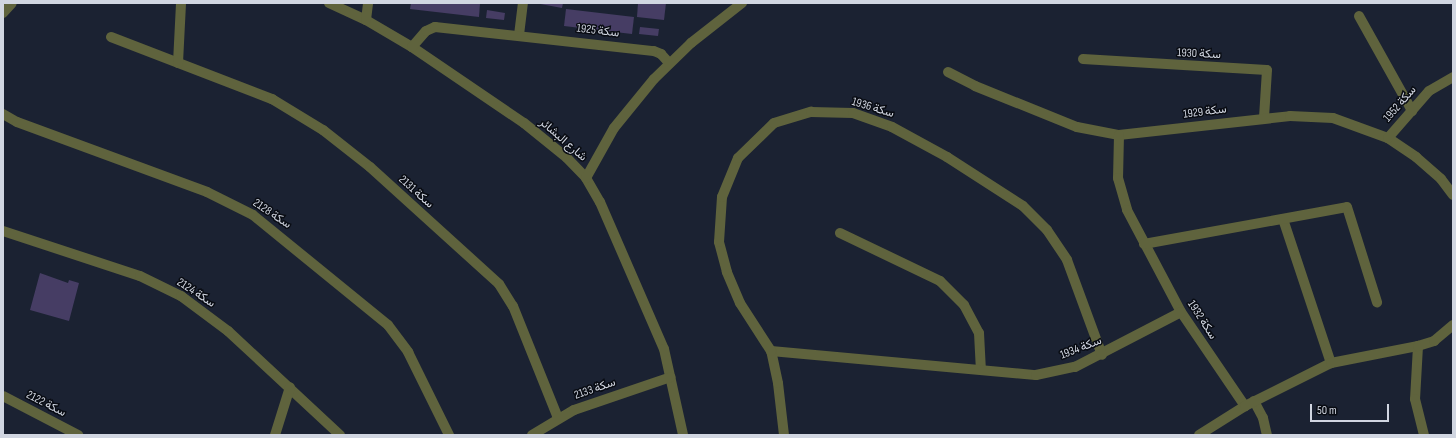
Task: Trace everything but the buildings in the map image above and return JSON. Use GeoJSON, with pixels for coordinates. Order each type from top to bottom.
{"type":"FeatureCollection","features":[{"type":"Feature","properties":{"kind":"street"},"geometry":{"type":"LineString","coordinates":[[3,13],[12,3]]}},
{"type":"Feature","properties":{"kind":"street"},"geometry":{"type":"LineString","coordinates":[[178,62],[182,3]]}},
{"type":"Feature","properties":{"kind":"street","name":"شارع البشائر"},"geometry":{"type":"LineString","coordinates":[[329,3],[366,20],[412,47],[524,124],[567,158],[586,178],[600,202],[664,349],[683,435]]}},
{"type":"Feature","properties":{"kind":"street"},"geometry":{"type":"LineString","coordinates":[[366,20],[368,3]]}},
{"type":"Feature","properties":{"kind":"street"},"geometry":{"type":"LineString","coordinates":[[519,35],[523,3]]}},
{"type":"Feature","properties":{"kind":"street"},"geometry":{"type":"LineString","coordinates":[[586,178],[614,128],[669,63],[742,3]]}},
{"type":"Feature","properties":{"kind":"street"},"geometry":{"type":"LineString","coordinates":[[1359,16],[1412,111]]}},
{"type":"Feature","properties":{"kind":"street","name":"سكة 1925"},"geometry":{"type":"LineString","coordinates":[[412,47],[426,31],[435,28],[519,35],[654,50],[669,63]]}},
{"type":"Feature","properties":{"kind":"street","name":"سكة 2131"},"geometry":{"type":"LineString","coordinates":[[112,37],[272,99],[323,130],[370,167],[499,284],[513,306],[558,418]]}},
{"type":"Feature","properties":{"kind":"street","name":"سكة 1930"},"geometry":{"type":"LineString","coordinates":[[1083,59],[1267,70],[1264,118]]}},
{"type":"Feature","properties":{"kind":"street","name":"سكة 1929"},"geometry":{"type":"LineString","coordinates":[[948,72],[975,86],[1077,127],[1119,135],[1264,118],[1290,116],[1333,118],[1369,129],[1388,138],[1416,157],[1441,179],[1453,195]]}},
{"type":"Feature","properties":{"kind":"street","name":"سكة 1952"},"geometry":{"type":"LineString","coordinates":[[1388,138],[1429,91],[1453,77]]}},
{"type":"Feature","properties":{"kind":"street","name":"سكة 1936"},"geometry":{"type":"LineString","coordinates":[[784,435],[778,383],[771,351],[740,304],[727,272],[719,242],[722,197],[738,158],[774,124],[811,112],[853,113],[892,126],[947,157],[1023,206],[1047,230],[1067,260],[1102,355]]}},
{"type":"Feature","properties":{"kind":"street","name":"سكة 2128"},"geometry":{"type":"LineString","coordinates":[[3,114],[17,122],[207,192],[253,216],[388,325],[408,352],[449,435]]}},
{"type":"Feature","properties":{"kind":"street","name":"سكة 1932"},"geometry":{"type":"LineString","coordinates":[[1119,135],[1118,178],[1128,210],[1144,244],[1181,312],[1249,404]]}},
{"type":"Feature","properties":{"kind":"street"},"geometry":{"type":"LineString","coordinates":[[1144,244],[1347,207],[1377,302]]}},
{"type":"Feature","properties":{"kind":"street"},"geometry":{"type":"LineString","coordinates":[[1283,219],[1331,363]]}},
{"type":"Feature","properties":{"kind":"street","name":"سكة 2124"},"geometry":{"type":"LineString","coordinates":[[3,232],[140,276],[181,296],[228,331],[340,435]]}},
{"type":"Feature","properties":{"kind":"street"},"geometry":{"type":"LineString","coordinates":[[840,233],[940,281],[964,305],[979,333],[981,369]]}},
{"type":"Feature","properties":{"kind":"street","name":"سكة 1934"},"geometry":{"type":"LineString","coordinates":[[771,351],[1036,375],[1075,367],[1102,355],[1181,312]]}},
{"type":"Feature","properties":{"kind":"street"},"geometry":{"type":"LineString","coordinates":[[1199,435],[1249,404],[1331,363],[1418,346],[1434,341],[1453,325]]}},
{"type":"Feature","properties":{"kind":"street"},"geometry":{"type":"LineString","coordinates":[[1418,346],[1415,399],[1424,435]]}},
{"type":"Feature","properties":{"kind":"street","name":"سكة 2133"},"geometry":{"type":"LineString","coordinates":[[532,435],[558,418],[574,410],[671,377]]}},
{"type":"Feature","properties":{"kind":"street"},"geometry":{"type":"LineString","coordinates":[[275,435],[290,387]]}},
{"type":"Feature","properties":{"kind":"street","name":"سكة 2122"},"geometry":{"type":"LineString","coordinates":[[3,396],[78,435]]}},
{"type":"Feature","properties":{"kind":"street"},"geometry":{"type":"LineString","coordinates":[[1249,404],[1263,418],[1267,435]]}}]}
